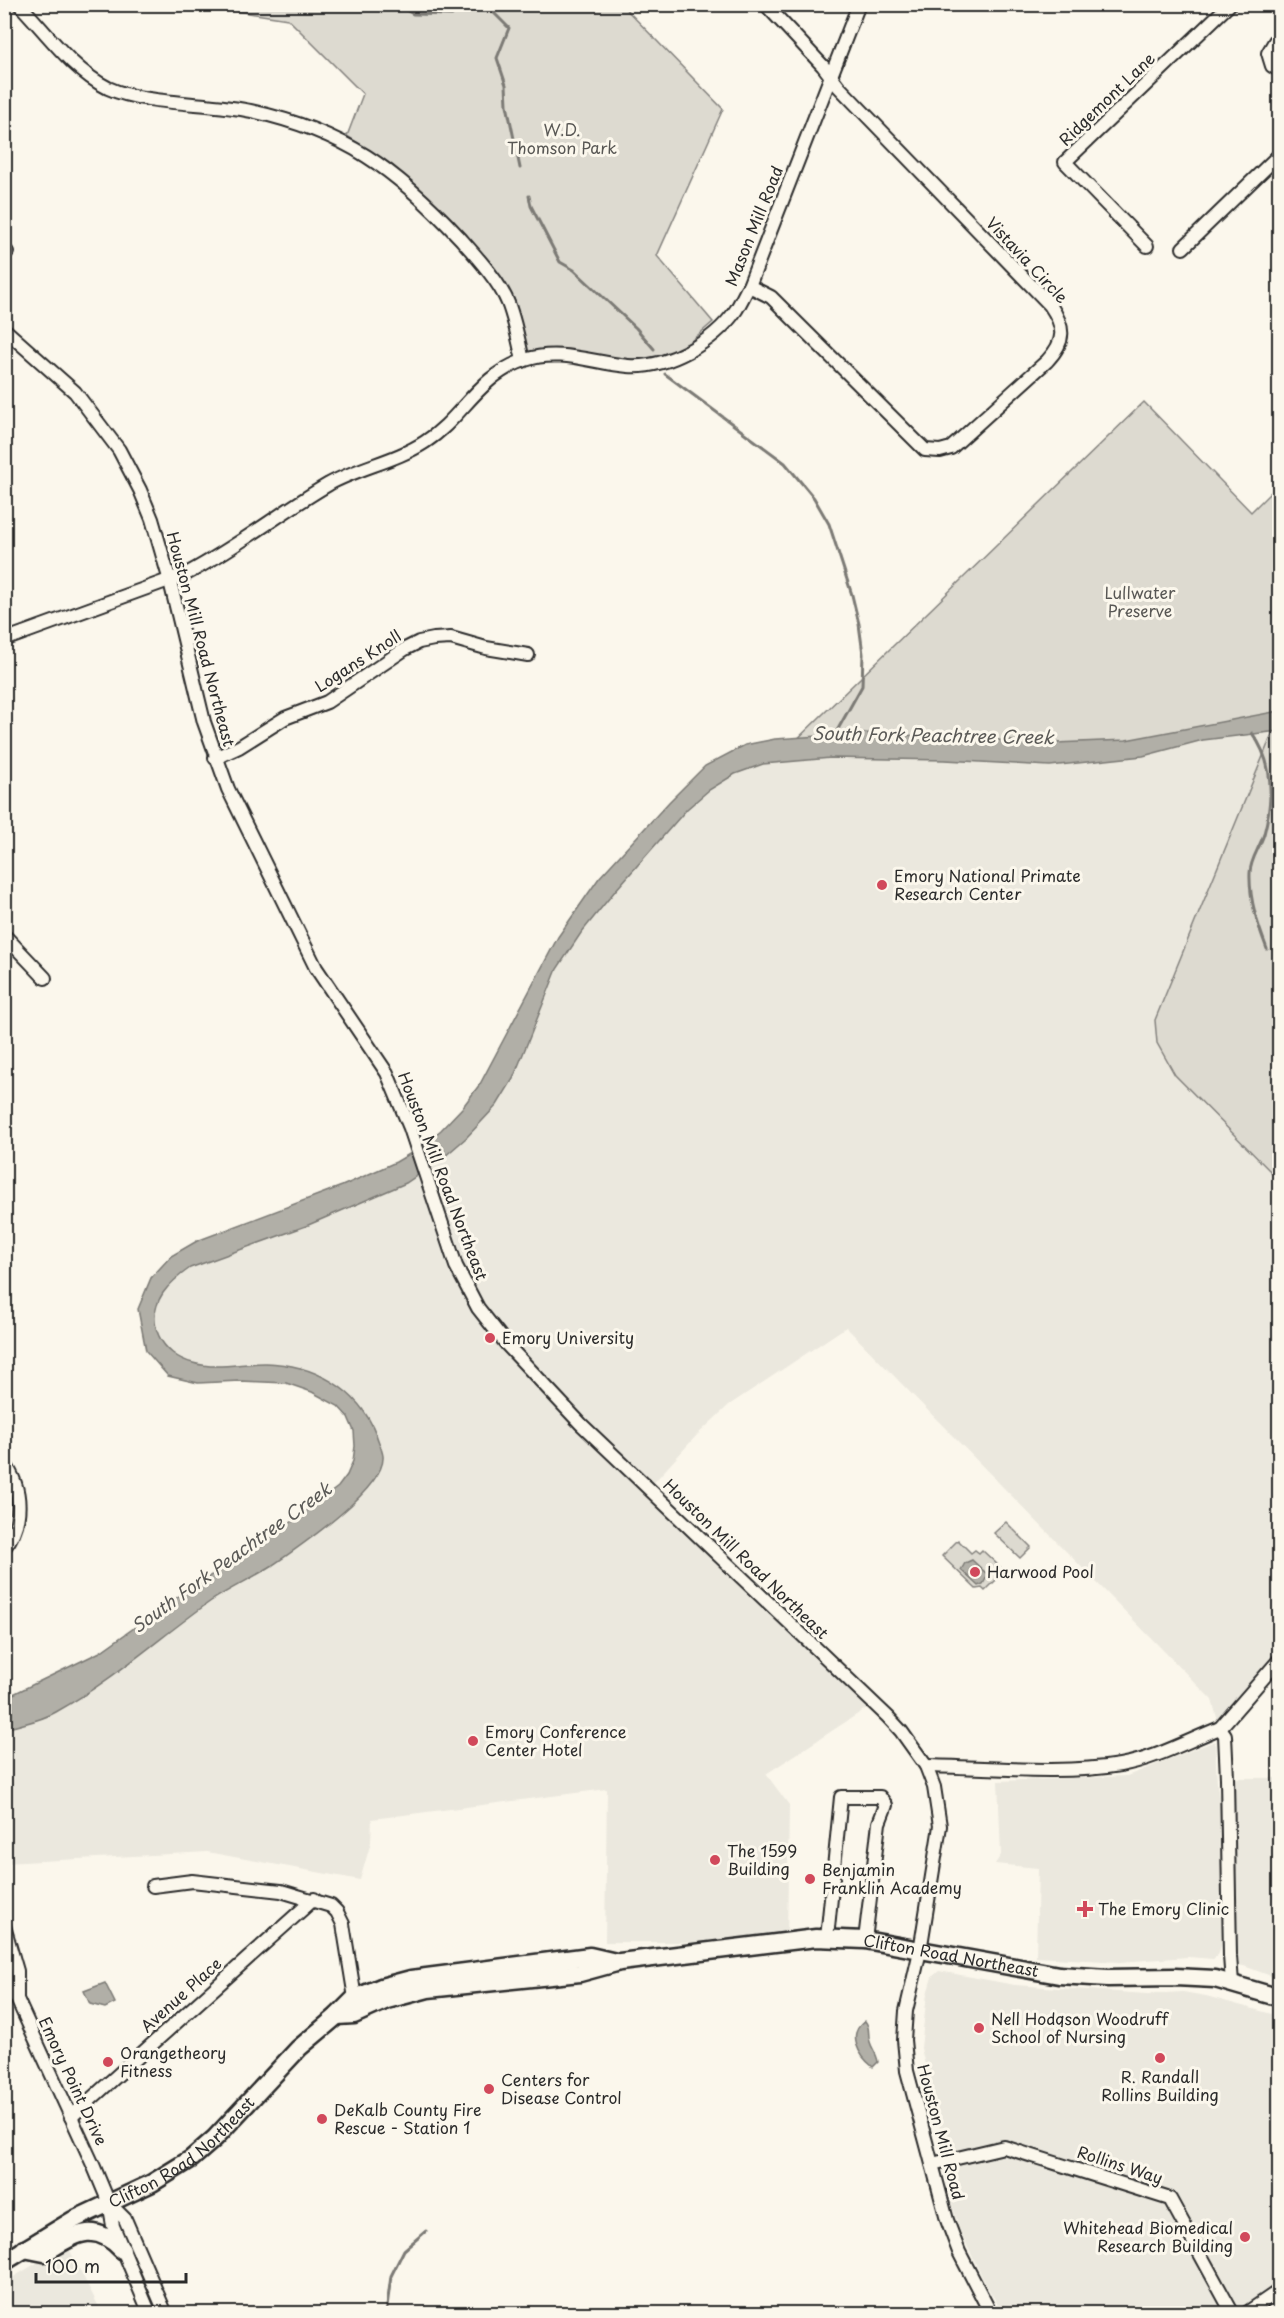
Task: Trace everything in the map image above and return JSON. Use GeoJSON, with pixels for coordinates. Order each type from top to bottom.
{"type":"FeatureCollection","features":[{"type":"Feature","properties":{"kind":"main road","name":"Clifton Road Northeast"},"geometry":{"type":"LineString","coordinates":[[338,2016],[354,2015],[387,2000],[428,1989],[493,1980],[580,1973],[620,1962],[802,1939],[827,1938],[865,1940],[1059,1975],[1215,1979],[1280,1998]]}},
{"type":"Feature","properties":{"kind":"main road","name":"Clifton Road Northeast"},"geometry":{"type":"LineString","coordinates":[[4,2262],[73,2220],[165,2176],[204,2149],[298,2048],[338,2016],[355,1998],[381,1987],[430,1976],[590,1956],[620,1962]]}},
{"type":"Feature","properties":{"kind":"main road"},"geometry":{"type":"LineString","coordinates":[[24,2249],[44,2253],[75,2235],[88,2231],[103,2234],[122,2250]]}},
{"type":"Feature","properties":{"kind":"street"},"geometry":{"type":"LineString","coordinates":[[19,4],[72,61],[94,80],[111,89],[162,100],[250,111],[307,126],[352,146],[387,168],[445,222],[480,260],[508,302],[523,360]]}},
{"type":"Feature","properties":{"kind":"street","name":"Vistavia Circle"},"geometry":{"type":"LineString","coordinates":[[749,286],[771,297],[925,450],[939,451],[951,448],[1047,361],[1061,338],[1060,323],[1050,305],[765,4]]}},
{"type":"Feature","properties":{"kind":"street","name":"Mason Mill Road"},"geometry":{"type":"LineString","coordinates":[[4,640],[170,581],[211,561],[329,484],[424,443],[440,431],[487,381],[523,360],[559,354],[628,366],[660,362],[684,353],[715,332],[736,310],[749,286],[859,4]]}},
{"type":"Feature","properties":{"kind":"street","name":"Ridgemont Lane"},"geometry":{"type":"LineString","coordinates":[[1147,246],[1065,162],[1230,4]]}},
{"type":"Feature","properties":{"kind":"street"},"geometry":{"type":"LineString","coordinates":[[1280,39],[1275,41],[1268,53],[1272,66],[1280,71]]}},
{"type":"Feature","properties":{"kind":"street"},"geometry":{"type":"LineString","coordinates":[[1183,248],[1280,154]]}},
{"type":"Feature","properties":{"kind":"street","name":"Houston Mill Road Northeast"},"geometry":{"type":"LineString","coordinates":[[7,336],[75,392],[119,450],[146,503],[170,581],[215,758],[316,968],[387,1072],[410,1128],[435,1209],[456,1266],[470,1294],[508,1347],[581,1424],[888,1717],[926,1766],[934,1787],[940,1826],[920,1951]]}},
{"type":"Feature","properties":{"kind":"street","name":"Logans Knoll"},"geometry":{"type":"LineString","coordinates":[[215,758],[239,747],[290,716],[327,702],[419,642],[451,638],[486,648],[528,655]]}},
{"type":"Feature","properties":{"kind":"street"},"geometry":{"type":"LineString","coordinates":[[4,935],[45,978]]}},
{"type":"Feature","properties":{"kind":"street"},"geometry":{"type":"LineString","coordinates":[[4,1462],[15,1480],[19,1514],[15,1529],[4,1548]]}},
{"type":"Feature","properties":{"kind":"street"},"geometry":{"type":"LineString","coordinates":[[926,1766],[1052,1769],[1107,1767],[1140,1760],[1220,1728],[1280,1659]]}},
{"type":"Feature","properties":{"kind":"street"},"geometry":{"type":"LineString","coordinates":[[1220,1728],[1225,1735],[1232,1983]]}},
{"type":"Feature","properties":{"kind":"street"},"geometry":{"type":"LineString","coordinates":[[827,1938],[841,1797],[880,1797],[886,1805],[879,1822],[865,1940]]}},
{"type":"Feature","properties":{"kind":"street"},"geometry":{"type":"LineString","coordinates":[[153,1886],[192,1881],[281,1891],[314,1899],[331,1906],[338,1912],[343,1924],[355,1998]]}},
{"type":"Feature","properties":{"kind":"street","name":"Avenue Place"},"geometry":{"type":"LineString","coordinates":[[71,2118],[314,1899]]}},
{"type":"Feature","properties":{"kind":"street","name":"Emory Point Drive"},"geometry":{"type":"LineString","coordinates":[[4,1926],[17,1971],[17,1999],[108,2203]]}},
{"type":"Feature","properties":{"kind":"street","name":"Houston Mill Road"},"geometry":{"type":"LineString","coordinates":[[920,1951],[906,2011],[904,2049],[910,2087],[947,2220],[956,2244],[990,2313]]}},
{"type":"Feature","properties":{"kind":"street","name":"Rollins Way"},"geometry":{"type":"LineString","coordinates":[[932,2164],[1004,2147],[1170,2199],[1233,2313]]}},
{"type":"Feature","properties":{"kind":"street"},"geometry":{"type":"LineString","coordinates":[[108,2203],[122,2250],[150,2313]]}},
{"type":"Feature","properties":{"kind":"street"},"geometry":{"type":"LineString","coordinates":[[108,2203],[125,2219],[166,2313]]}},
{"type":"Feature","properties":{"kind":"street"},"geometry":{"type":"LineString","coordinates":[[1245,2313],[1280,2290]]}},
{"type":"Feature","properties":{"kind":"shaded area"},"geometry":{"type":"Polygon","coordinates":[[[1279,711],[1279,731],[1203,740],[1143,756],[1050,766],[945,760],[831,758],[763,764],[735,774],[709,790],[687,809],[581,933],[557,969],[513,1079],[497,1105],[466,1138],[443,1158],[406,1183],[306,1226],[190,1268],[163,1293],[155,1315],[156,1326],[164,1345],[182,1359],[211,1366],[283,1364],[316,1374],[346,1392],[368,1418],[382,1451],[380,1469],[371,1484],[339,1516],[302,1545],[265,1570],[211,1601],[97,1687],[50,1715],[5,1729],[5,1698],[100,1652],[179,1596],[285,1527],[338,1487],[353,1461],[354,1431],[348,1417],[338,1406],[312,1392],[286,1383],[240,1381],[198,1383],[168,1376],[146,1351],[138,1309],[151,1278],[171,1256],[197,1241],[342,1186],[396,1162],[418,1149],[441,1130],[480,1084],[558,937],[599,878],[705,766],[745,745],[775,739],[864,733],[1055,743],[1126,740],[1279,711]]]}},
{"type":"Feature","properties":{"kind":"shaded area","name":"Emory University"},"geometry":{"type":"Polygon","coordinates":[[[1279,721],[1279,1659],[1220,1728],[1212,1700],[846,1327],[729,1405],[696,1436],[648,1489],[873,1704],[766,1774],[789,1805],[787,1942],[605,1942],[607,1789],[372,1819],[371,1842],[360,1880],[207,1852],[5,1863],[5,1712],[47,1695],[357,1484],[363,1427],[322,1386],[187,1373],[148,1331],[168,1277],[348,1195],[473,1116],[547,971],[658,830],[734,765],[1279,721]]]}},
{"type":"Feature","properties":{"kind":"shaded area","name":"Harwood Pool"},"geometry":{"type":"Polygon","coordinates":[[[972,1560],[988,1575],[983,1584],[978,1586],[961,1570],[965,1563],[972,1560]]]}},
{"type":"Feature","properties":{"kind":"shaded area"},"geometry":{"type":"Polygon","coordinates":[[[1215,1741],[1217,1784],[1224,1829],[1221,1946],[1218,1955],[1213,1959],[1188,1957],[1120,1962],[1036,1957],[1038,1868],[995,1864],[1001,1855],[998,1781],[1127,1776],[1215,1741]]]}},
{"type":"Feature","properties":{"kind":"shaded area"},"geometry":{"type":"Polygon","coordinates":[[[1227,1778],[1279,1778],[1279,1979],[1244,1966],[1230,1964],[1227,1778]]]}},
{"type":"Feature","properties":{"kind":"shaded area"},"geometry":{"type":"Polygon","coordinates":[[[939,1971],[1015,1985],[1147,1994],[1183,1992],[1279,2016],[1279,2313],[1003,2313],[986,2285],[960,2231],[949,2195],[942,2138],[921,2048],[927,1994],[932,1977],[939,1971]]]}},
{"type":"Feature","properties":{"kind":"shaded area"},"geometry":{"type":"Polygon","coordinates":[[[105,1983],[115,2003],[105,2008],[90,2004],[84,1991],[105,1983]]]}},
{"type":"Feature","properties":{"kind":"shaded area"},"geometry":{"type":"Polygon","coordinates":[[[865,2021],[870,2042],[877,2056],[878,2062],[873,2067],[859,2051],[855,2038],[859,2026],[865,2021]]]}},
{"type":"Feature","properties":{"kind":"shaded area"},"geometry":{"type":"Polygon","coordinates":[[[67,2245],[102,2313],[5,2314],[5,2282],[67,2245]]]}},
{"type":"Feature","properties":{"kind":"green space","name":"W.D. Thomson Park"},"geometry":{"type":"Polygon","coordinates":[[[197,5],[622,5],[723,109],[657,256],[713,322],[683,348],[655,359],[628,359],[559,349],[528,353],[514,299],[485,258],[450,217],[392,165],[347,136],[363,94],[288,19],[197,5]]]}},
{"type":"Feature","properties":{"kind":"green space","name":"Lullwater Preserve"},"geometry":{"type":"Polygon","coordinates":[[[1144,402],[1251,512],[1279,484],[1279,1180],[1175,1075],[1157,1043],[1155,1020],[1277,722],[1119,747],[786,750],[1144,402]]]}},
{"type":"Feature","properties":{"kind":"green space"},"geometry":{"type":"Polygon","coordinates":[[[1006,1522],[1031,1547],[1020,1558],[994,1533],[1006,1522]]]}},
{"type":"Feature","properties":{"kind":"green space"},"geometry":{"type":"Polygon","coordinates":[[[958,1540],[971,1553],[975,1550],[979,1553],[982,1550],[1000,1567],[996,1570],[1001,1575],[985,1591],[982,1588],[976,1589],[942,1556],[958,1540]]]}},
{"type":"Feature","properties":{"kind":"waterway"},"geometry":{"type":"LineString","coordinates":[[324,4],[327,8],[334,4]]}},
{"type":"Feature","properties":{"kind":"waterway"},"geometry":{"type":"LineString","coordinates":[[395,4],[413,14],[452,15]]}},
{"type":"Feature","properties":{"kind":"waterway"},"geometry":{"type":"LineString","coordinates":[[470,11],[490,9],[509,28],[497,58],[506,85],[507,105],[520,168]]}},
{"type":"Feature","properties":{"kind":"waterway"},"geometry":{"type":"LineString","coordinates":[[529,196],[531,206],[560,262],[574,270],[636,328],[654,349]]}},
{"type":"Feature","properties":{"kind":"waterway","name":"South Fork Peachtree Creek"},"geometry":{"type":"LineString","coordinates":[[665,374],[785,463],[814,498],[829,524],[852,595],[863,654],[862,686],[833,738]]}},
{"type":"Feature","properties":{"kind":"waterway"},"geometry":{"type":"LineString","coordinates":[[1252,733],[1264,756],[1270,782],[1267,821],[1250,873],[1257,922],[1267,949]]}},
{"type":"Feature","properties":{"kind":"waterway"},"geometry":{"type":"LineString","coordinates":[[386,2314],[391,2276],[404,2250],[426,2231]]}},
{"type":"Feature","properties":{"kind":"place","name":"Emory National Primate Research Center"},"geometry":{"type":"Point","coordinates":[882,885]}},
{"type":"Feature","properties":{"kind":"place","name":"Emory University"},"geometry":{"type":"Point","coordinates":[490,1338]}},
{"type":"Feature","properties":{"kind":"place","name":"Harwood Pool"},"geometry":{"type":"Point","coordinates":[975,1572]}},
{"type":"Feature","properties":{"kind":"place","name":"Emory Conference Center Hotel"},"geometry":{"type":"Point","coordinates":[473,1741]}},
{"type":"Feature","properties":{"kind":"place","name":"The 1599 Building"},"geometry":{"type":"Point","coordinates":[715,1860]}},
{"type":"Feature","properties":{"kind":"place","name":"Benjamin Franklin Academy"},"geometry":{"type":"Point","coordinates":[810,1879]}},
{"type":"Feature","properties":{"kind":"place","name":"The Emory Clinic"},"geometry":{"type":"Point","coordinates":[1085,1909]}},
{"type":"Feature","properties":{"kind":"place","name":"Nell Hodgson Woodruff School of Nursing"},"geometry":{"type":"Point","coordinates":[979,2028]}},
{"type":"Feature","properties":{"kind":"place","name":"R. Randall Rollins Building"},"geometry":{"type":"Point","coordinates":[1160,2058]}},
{"type":"Feature","properties":{"kind":"place","name":"Orangetheory Fitness"},"geometry":{"type":"Point","coordinates":[108,2062]}},
{"type":"Feature","properties":{"kind":"place","name":"Centers for Disease Control"},"geometry":{"type":"Point","coordinates":[489,2089]}},
{"type":"Feature","properties":{"kind":"place","name":"DeKalb County Fire Rescue - Station 1"},"geometry":{"type":"Point","coordinates":[322,2119]}},
{"type":"Feature","properties":{"kind":"place","name":"Whitehead Biomedical Research Building"},"geometry":{"type":"Point","coordinates":[1245,2237]}}]}
